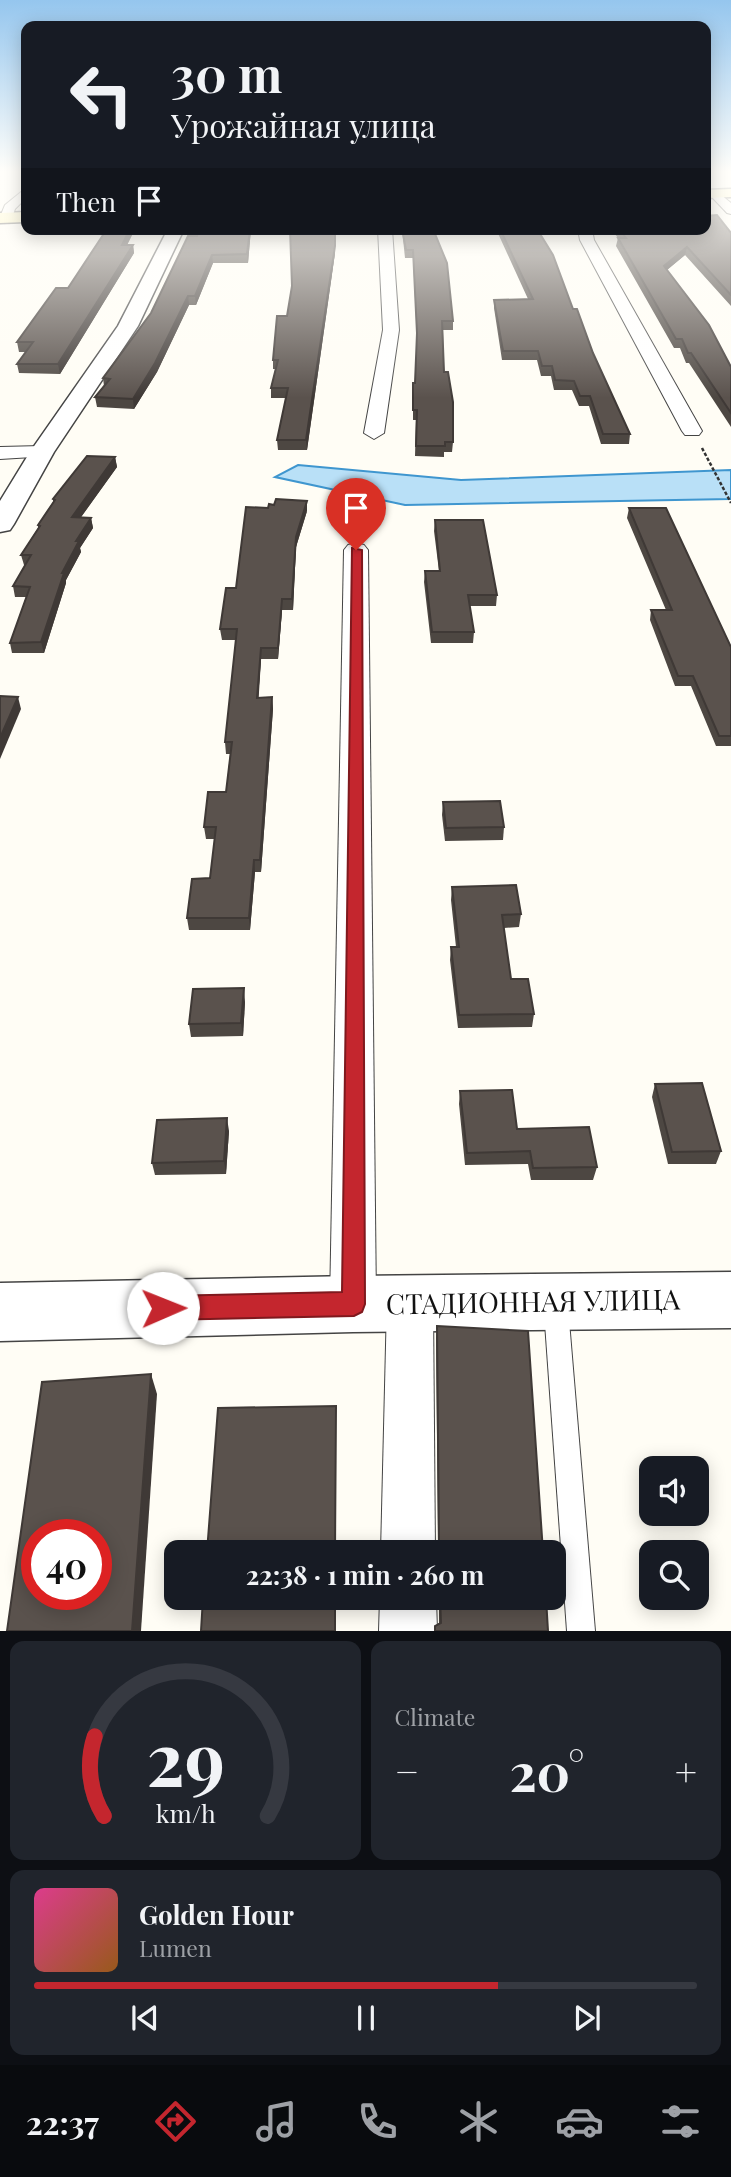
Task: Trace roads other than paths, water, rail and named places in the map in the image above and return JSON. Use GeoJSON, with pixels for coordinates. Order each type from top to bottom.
{"type":"FeatureCollection","features":[{"type":"Feature","properties":{"kind":"street"},"geometry":{"type":"LineString","coordinates":[[0,524],[42,452],[128,326],[168,246]]}},
{"type":"Feature","properties":{"kind":"street"},"geometry":{"type":"LineString","coordinates":[[374,433],[391,330],[386,246]]}},
{"type":"Feature","properties":{"kind":"street"},"geometry":{"type":"LineString","coordinates":[[590,246],[692,431]]}},
{"type":"Feature","properties":{"kind":"street"},"geometry":{"type":"LineString","coordinates":[[0,453],[42,452]]}},
{"type":"Feature","properties":{"kind":"street"},"geometry":{"type":"LineString","coordinates":[[354,1304],[356,550]]}},
{"type":"Feature","properties":{"kind":"street","name":"СТАДИОННАЯ УЛИЦА"},"geometry":{"type":"LineString","coordinates":[[0,1312],[354,1304],[731,1300]]}},
{"type":"Feature","properties":{"kind":"street"},"geometry":{"type":"LineString","coordinates":[[408,1540],[410,1304]]}},
{"type":"Feature","properties":{"kind":"street"},"geometry":{"type":"LineString","coordinates":[[408,1610],[408,1631]]}},
{"type":"Feature","properties":{"kind":"lane"},"geometry":{"type":"LineString","coordinates":[[555,1302],[581,1631]]}},
{"type":"Feature","properties":{"kind":"water"},"geometry":{"type":"Polygon","coordinates":[[[298,465],[461,480],[731,470],[731,499],[405,505],[275,477],[298,465]]]}}]}
